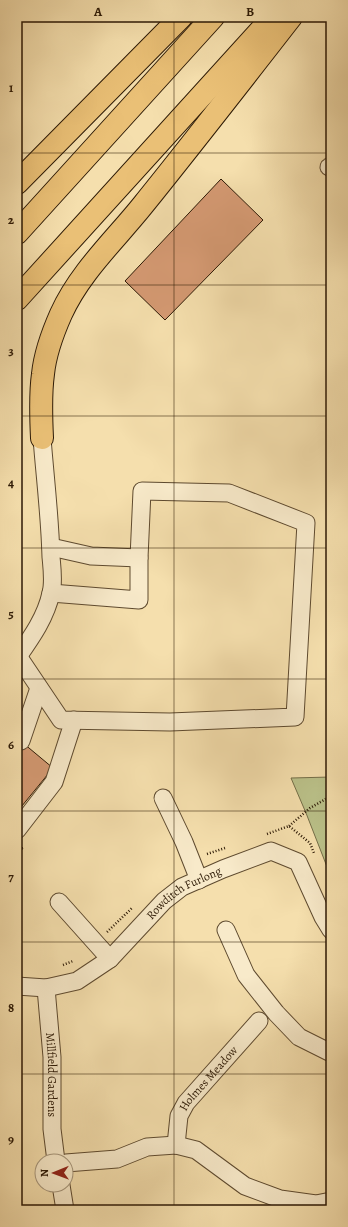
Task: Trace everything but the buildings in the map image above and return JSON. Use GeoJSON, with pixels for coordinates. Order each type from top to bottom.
{"type":"FeatureCollection","features":[{"type":"Feature","properties":{"kind":"highway"},"geometry":{"type":"LineString","coordinates":[[17,183],[181,17]]}},
{"type":"Feature","properties":{"kind":"highway"},"geometry":{"type":"LineString","coordinates":[[17,233],[213,17]]}},
{"type":"Feature","properties":{"kind":"highway"},"geometry":{"type":"LineString","coordinates":[[17,299],[273,17]]}},
{"type":"Feature","properties":{"kind":"highway"},"geometry":{"type":"LineString","coordinates":[[42,438],[41,396],[45,361],[61,314],[78,284],[104,250],[142,207],[291,17]]}},
{"type":"Feature","properties":{"kind":"street"},"geometry":{"type":"LineString","coordinates":[[42,438],[51,547],[52,584],[51,593],[40,621],[18,657],[61,720],[170,722],[296,717],[306,523],[229,493],[142,492],[139,600],[51,593]]}},
{"type":"Feature","properties":{"kind":"street"},"geometry":{"type":"LineString","coordinates":[[51,547],[91,556],[139,558]]}},
{"type":"Feature","properties":{"kind":"street"},"geometry":{"type":"LineString","coordinates":[[21,741],[39,688]]}},
{"type":"Feature","properties":{"kind":"street"},"geometry":{"type":"LineString","coordinates":[[17,830],[54,782],[74,720]]}},
{"type":"Feature","properties":{"kind":"street"},"geometry":{"type":"LineString","coordinates":[[163,798],[184,842],[199,880]]}},
{"type":"Feature","properties":{"kind":"street","name":"Rowditch Furlong"},"geometry":{"type":"LineString","coordinates":[[17,986],[46,988],[77,981],[110,959],[164,901],[182,887],[223,869],[272,852],[298,862],[323,917],[331,930]]}},
{"type":"Feature","properties":{"kind":"street"},"geometry":{"type":"LineString","coordinates":[[59,902],[110,959]]}},
{"type":"Feature","properties":{"kind":"street"},"geometry":{"type":"LineString","coordinates":[[226,930],[246,975],[276,1013],[299,1037],[329,1048]]}},
{"type":"Feature","properties":{"kind":"street","name":"Millfield Gardens"},"geometry":{"type":"LineString","coordinates":[[46,988],[52,1057],[52,1129],[55,1153]]}},
{"type":"Feature","properties":{"kind":"street","name":"Holmes Meadow"},"geometry":{"type":"LineString","coordinates":[[176,1145],[179,1116],[186,1103],[259,1021]]}},
{"type":"Feature","properties":{"kind":"street"},"geometry":{"type":"LineString","coordinates":[[74,1162],[117,1159],[147,1147],[176,1145],[196,1150],[245,1186],[280,1200],[316,1204],[331,1201]]}},
{"type":"Feature","properties":{"kind":"street"},"geometry":{"type":"LineString","coordinates":[[62,1193],[65,1210]]}},
{"type":"Feature","properties":{"kind":"path"},"geometry":{"type":"LineString","coordinates":[[289,826],[310,808],[331,796]]}},
{"type":"Feature","properties":{"kind":"green space"},"geometry":{"type":"Polygon","coordinates":[[[331,777],[331,877],[291,778],[331,777]]]}}]}
